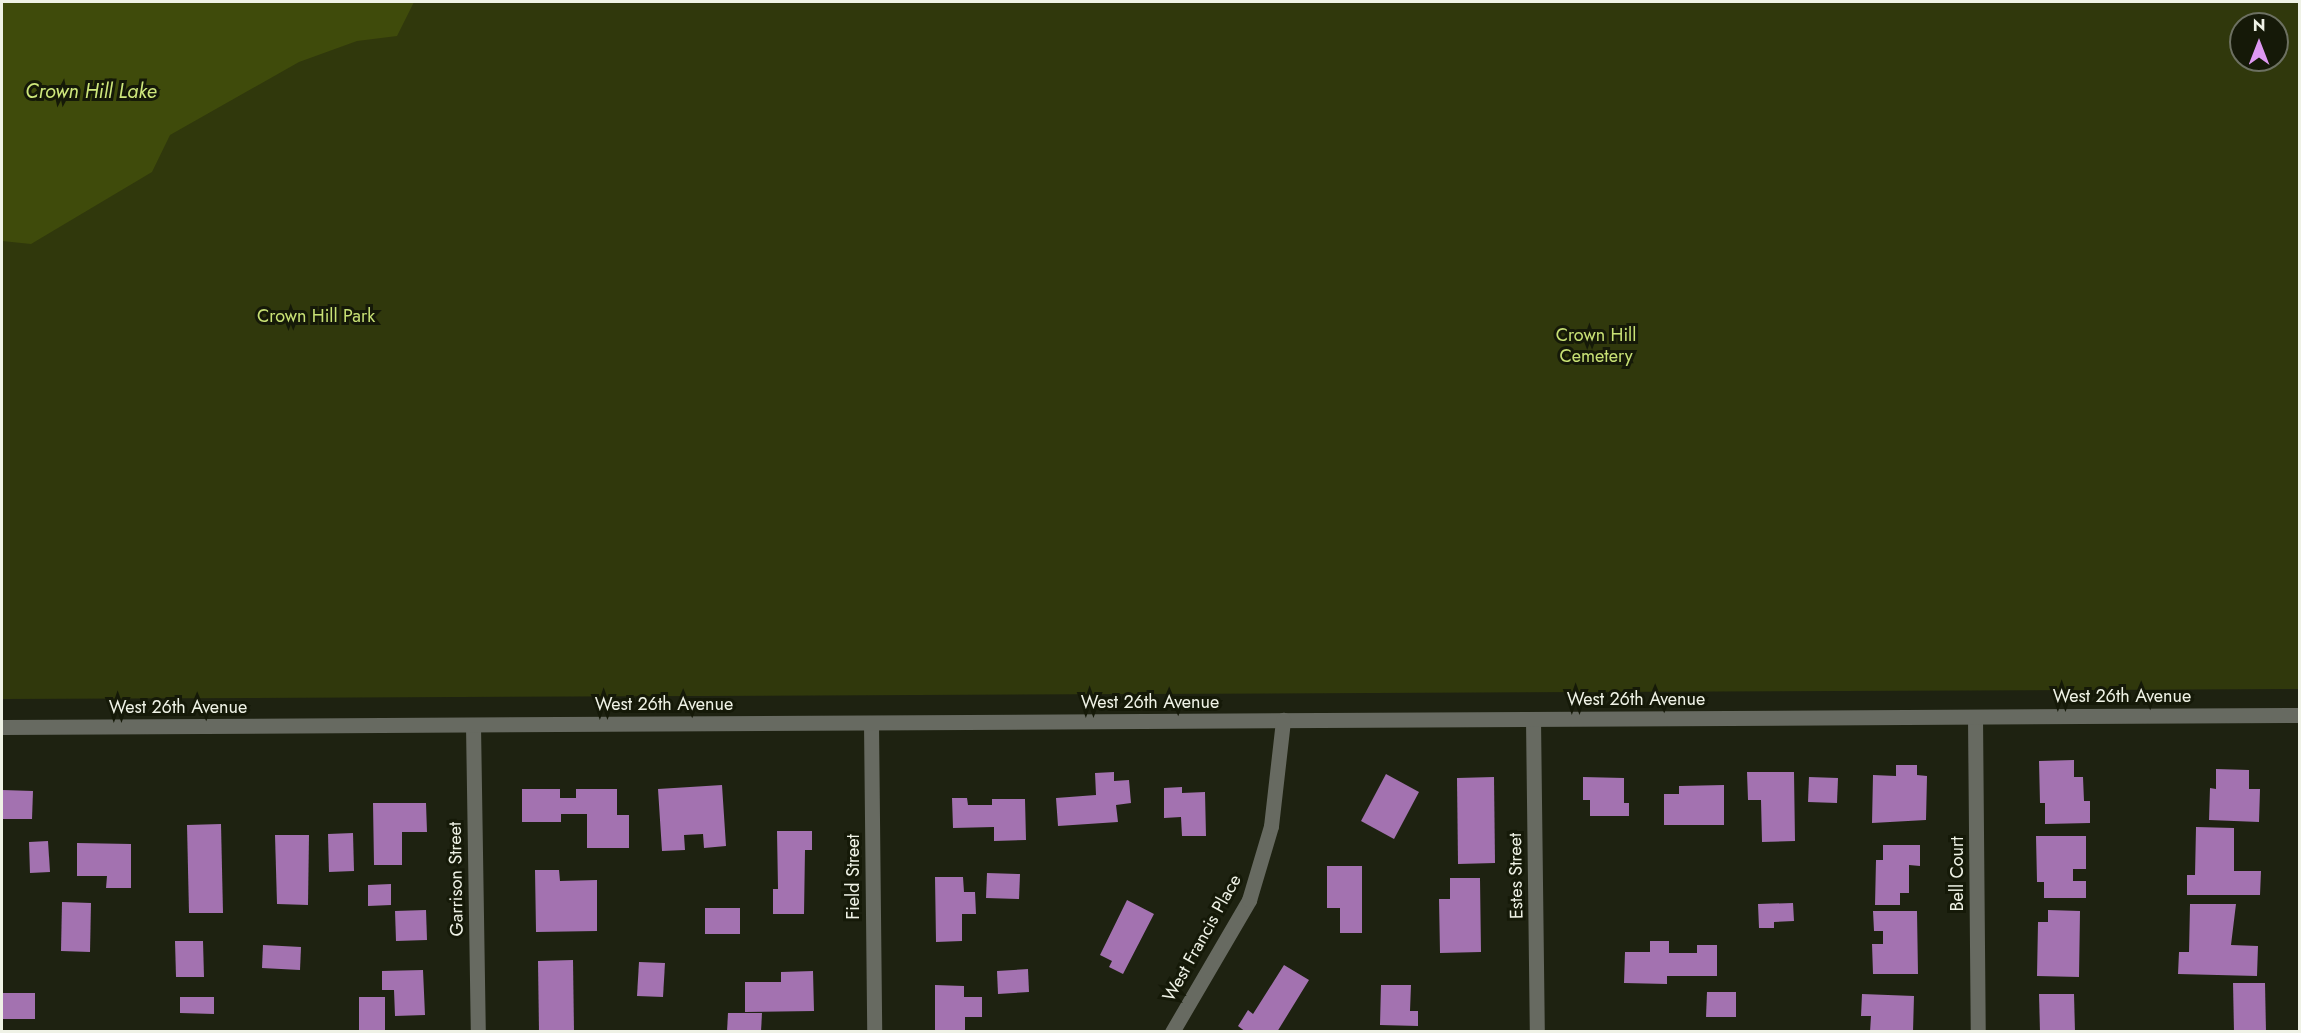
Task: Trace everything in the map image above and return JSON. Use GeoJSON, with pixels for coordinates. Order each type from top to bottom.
{"type":"FeatureCollection","features":[{"type":"Feature","properties":{"kind":"street","name":"West 26th Avenue"},"geometry":{"type":"LineString","coordinates":[[2,727],[2300,715]]}},
{"type":"Feature","properties":{"kind":"street","name":"Bell Court"},"geometry":{"type":"LineString","coordinates":[[1975,717],[1978,1032]]}},
{"type":"Feature","properties":{"kind":"street","name":"Estes Street"},"geometry":{"type":"LineString","coordinates":[[1533,719],[1538,1032]]}},
{"type":"Feature","properties":{"kind":"street","name":"West Francis Place"},"geometry":{"type":"LineString","coordinates":[[1173,1032],[1249,900],[1271,826],[1283,720]]}},
{"type":"Feature","properties":{"kind":"street","name":"Field Street"},"geometry":{"type":"LineString","coordinates":[[871,723],[874,1032]]}},
{"type":"Feature","properties":{"kind":"street","name":"Garrison Street"},"geometry":{"type":"LineString","coordinates":[[473,725],[478,1032]]}},
{"type":"Feature","properties":{"kind":"green space","name":"Crown Hill Cemetery"},"geometry":{"type":"Polygon","coordinates":[[[2,2],[2299,2],[2299,689],[2,699],[2,2]]]}},
{"type":"Feature","properties":{"kind":"water","name":"Crown Hill Lake"},"geometry":{"type":"Polygon","coordinates":[[[2,2],[414,2],[397,36],[357,41],[299,62],[170,135],[152,172],[31,244],[2,241],[2,2]]]}},
{"type":"Feature","properties":{"kind":"building"},"geometry":{"type":"Polygon","coordinates":[[[2074,760],[2074,777],[2083,777],[2084,801],[2090,801],[2090,823],[2045,824],[2045,803],[2040,803],[2039,761],[2074,760]]]}},
{"type":"Feature","properties":{"kind":"building"},"geometry":{"type":"Polygon","coordinates":[[[1896,765],[1917,765],[1917,775],[1927,776],[1926,820],[1872,823],[1873,775],[1896,776],[1896,765]]]}},
{"type":"Feature","properties":{"kind":"building"},"geometry":{"type":"Polygon","coordinates":[[[2216,769],[2249,770],[2249,789],[2260,789],[2259,822],[2209,820],[2210,788],[2216,789],[2216,769]]]}},
{"type":"Feature","properties":{"kind":"building"},"geometry":{"type":"Polygon","coordinates":[[[1114,772],[1114,781],[1129,780],[1131,803],[1116,805],[1118,822],[1058,826],[1056,798],[1096,795],[1095,773],[1114,772]]]}},
{"type":"Feature","properties":{"kind":"building"},"geometry":{"type":"Polygon","coordinates":[[[1747,772],[1794,772],[1795,841],[1762,842],[1761,800],[1748,800],[1747,772]]]}},
{"type":"Feature","properties":{"kind":"building"},"geometry":{"type":"Polygon","coordinates":[[[1386,774],[1419,792],[1394,839],[1361,821],[1386,774]]]}},
{"type":"Feature","properties":{"kind":"building"},"geometry":{"type":"Polygon","coordinates":[[[1494,777],[1495,863],[1458,864],[1457,778],[1494,777]]]}},
{"type":"Feature","properties":{"kind":"building"},"geometry":{"type":"Polygon","coordinates":[[[1583,777],[1624,778],[1624,803],[1629,803],[1629,816],[1590,816],[1590,800],[1583,800],[1583,777]]]}},
{"type":"Feature","properties":{"kind":"building"},"geometry":{"type":"Polygon","coordinates":[[[1809,777],[1838,778],[1837,803],[1808,802],[1809,777]]]}},
{"type":"Feature","properties":{"kind":"building"},"geometry":{"type":"Polygon","coordinates":[[[722,785],[726,846],[704,848],[703,834],[684,835],[685,850],[662,851],[658,789],[722,785]]]}},
{"type":"Feature","properties":{"kind":"building"},"geometry":{"type":"Polygon","coordinates":[[[1724,785],[1724,825],[1664,825],[1664,794],[1679,794],[1679,786],[1724,785]]]}},
{"type":"Feature","properties":{"kind":"building"},"geometry":{"type":"Polygon","coordinates":[[[1182,787],[1182,793],[1205,792],[1206,836],[1182,836],[1181,817],[1164,818],[1164,788],[1182,787]]]}},
{"type":"Feature","properties":{"kind":"building"},"geometry":{"type":"Polygon","coordinates":[[[522,789],[560,789],[560,798],[576,798],[576,789],[617,789],[617,815],[629,815],[629,848],[587,848],[587,814],[561,814],[561,822],[522,822],[522,789]]]}},
{"type":"Feature","properties":{"kind":"building"},"geometry":{"type":"Polygon","coordinates":[[[2,790],[33,791],[32,819],[2,819],[2,790]]]}},
{"type":"Feature","properties":{"kind":"building"},"geometry":{"type":"Polygon","coordinates":[[[952,798],[967,798],[968,805],[992,805],[992,799],[1025,799],[1026,840],[994,841],[994,827],[953,828],[952,798]]]}},
{"type":"Feature","properties":{"kind":"building"},"geometry":{"type":"Polygon","coordinates":[[[373,803],[426,803],[427,832],[402,832],[402,865],[374,865],[373,803]]]}},
{"type":"Feature","properties":{"kind":"building"},"geometry":{"type":"Polygon","coordinates":[[[221,824],[223,913],[189,913],[187,825],[221,824]]]}},
{"type":"Feature","properties":{"kind":"building"},"geometry":{"type":"Polygon","coordinates":[[[2196,827],[2234,828],[2234,871],[2261,871],[2260,895],[2187,895],[2187,875],[2195,875],[2196,827]]]}},
{"type":"Feature","properties":{"kind":"building"},"geometry":{"type":"Polygon","coordinates":[[[777,831],[812,831],[812,850],[805,850],[804,914],[773,914],[773,889],[778,889],[777,831]]]}},
{"type":"Feature","properties":{"kind":"building"},"geometry":{"type":"Polygon","coordinates":[[[353,833],[354,871],[329,872],[328,834],[353,833]]]}},
{"type":"Feature","properties":{"kind":"building"},"geometry":{"type":"Polygon","coordinates":[[[275,835],[309,835],[308,905],[277,904],[275,835]]]}},
{"type":"Feature","properties":{"kind":"building"},"geometry":{"type":"Polygon","coordinates":[[[2036,836],[2086,836],[2086,869],[2073,869],[2073,881],[2086,881],[2086,898],[2044,898],[2044,882],[2037,882],[2036,836]]]}},
{"type":"Feature","properties":{"kind":"building"},"geometry":{"type":"Polygon","coordinates":[[[48,841],[50,872],[30,873],[29,842],[48,841]]]}},
{"type":"Feature","properties":{"kind":"building"},"geometry":{"type":"Polygon","coordinates":[[[77,843],[131,844],[131,888],[106,888],[107,876],[77,876],[77,843]]]}},
{"type":"Feature","properties":{"kind":"building"},"geometry":{"type":"Polygon","coordinates":[[[1883,845],[1920,845],[1920,866],[1909,865],[1909,893],[1900,893],[1900,905],[1875,905],[1876,860],[1883,860],[1883,845]]]}},
{"type":"Feature","properties":{"kind":"building"},"geometry":{"type":"Polygon","coordinates":[[[1327,866],[1362,866],[1362,933],[1340,933],[1340,908],[1327,908],[1327,866]]]}},
{"type":"Feature","properties":{"kind":"building"},"geometry":{"type":"Polygon","coordinates":[[[535,870],[559,870],[560,881],[597,880],[597,931],[536,932],[535,870]]]}},
{"type":"Feature","properties":{"kind":"building"},"geometry":{"type":"Polygon","coordinates":[[[987,873],[1020,874],[1019,899],[986,898],[987,873]]]}},
{"type":"Feature","properties":{"kind":"building"},"geometry":{"type":"Polygon","coordinates":[[[935,877],[963,877],[964,892],[975,892],[976,914],[962,914],[962,941],[936,942],[935,877]]]}},
{"type":"Feature","properties":{"kind":"building"},"geometry":{"type":"Polygon","coordinates":[[[1450,878],[1480,878],[1481,952],[1440,953],[1439,899],[1450,899],[1450,878]]]}},
{"type":"Feature","properties":{"kind":"building"},"geometry":{"type":"Polygon","coordinates":[[[391,884],[391,905],[368,906],[368,885],[391,884]]]}},
{"type":"Feature","properties":{"kind":"building"},"geometry":{"type":"Polygon","coordinates":[[[1127,900],[1154,914],[1123,974],[1109,967],[1112,961],[1100,955],[1127,900]]]}},
{"type":"Feature","properties":{"kind":"building"},"geometry":{"type":"Polygon","coordinates":[[[62,902],[91,903],[90,952],[61,951],[62,902]]]}},
{"type":"Feature","properties":{"kind":"building"},"geometry":{"type":"Polygon","coordinates":[[[1793,903],[1794,921],[1774,922],[1774,928],[1759,928],[1758,904],[1793,903]]]}},
{"type":"Feature","properties":{"kind":"building"},"geometry":{"type":"Polygon","coordinates":[[[2190,904],[2236,904],[2231,945],[2258,946],[2257,976],[2178,974],[2179,952],[2189,952],[2190,904]]]}},
{"type":"Feature","properties":{"kind":"building"},"geometry":{"type":"Polygon","coordinates":[[[705,908],[740,908],[740,934],[705,934],[705,908]]]}},
{"type":"Feature","properties":{"kind":"building"},"geometry":{"type":"Polygon","coordinates":[[[426,910],[427,940],[396,941],[395,911],[426,910]]]}},
{"type":"Feature","properties":{"kind":"building"},"geometry":{"type":"Polygon","coordinates":[[[2048,910],[2080,911],[2079,977],[2037,976],[2038,922],[2048,922],[2048,910]]]}},
{"type":"Feature","properties":{"kind":"building"},"geometry":{"type":"Polygon","coordinates":[[[1873,911],[1917,911],[1918,974],[1873,974],[1872,944],[1883,944],[1883,931],[1874,931],[1873,911]]]}},
{"type":"Feature","properties":{"kind":"building"},"geometry":{"type":"Polygon","coordinates":[[[175,941],[203,941],[204,977],[176,977],[175,941]]]}},
{"type":"Feature","properties":{"kind":"building"},"geometry":{"type":"Polygon","coordinates":[[[1650,941],[1669,941],[1669,953],[1697,953],[1697,945],[1717,945],[1717,976],[1667,976],[1667,984],[1624,983],[1625,952],[1650,952],[1650,941]]]}},
{"type":"Feature","properties":{"kind":"building"},"geometry":{"type":"Polygon","coordinates":[[[263,945],[301,947],[300,970],[262,968],[263,945]]]}},
{"type":"Feature","properties":{"kind":"building"},"geometry":{"type":"Polygon","coordinates":[[[573,960],[574,1032],[539,1032],[538,961],[573,960]]]}},
{"type":"Feature","properties":{"kind":"building"},"geometry":{"type":"Polygon","coordinates":[[[639,962],[665,963],[663,997],[637,996],[639,962]]]}},
{"type":"Feature","properties":{"kind":"building"},"geometry":{"type":"Polygon","coordinates":[[[1284,965],[1309,980],[1277,1032],[1246,1032],[1238,1026],[1248,1010],[1253,1014],[1284,965]]]}},
{"type":"Feature","properties":{"kind":"building"},"geometry":{"type":"Polygon","coordinates":[[[1028,969],[1029,992],[998,994],[997,971],[1028,969]]]}},
{"type":"Feature","properties":{"kind":"building"},"geometry":{"type":"Polygon","coordinates":[[[423,970],[425,1015],[395,1016],[394,990],[382,990],[382,971],[423,970]]]}},
{"type":"Feature","properties":{"kind":"building"},"geometry":{"type":"Polygon","coordinates":[[[813,971],[814,1011],[745,1012],[745,982],[781,982],[781,972],[813,971]]]}},
{"type":"Feature","properties":{"kind":"building"},"geometry":{"type":"Polygon","coordinates":[[[2233,983],[2265,983],[2266,1032],[2234,1032],[2233,983]]]}},
{"type":"Feature","properties":{"kind":"building"},"geometry":{"type":"Polygon","coordinates":[[[935,985],[964,986],[964,997],[982,997],[982,1017],[965,1017],[965,1032],[935,1032],[935,985]]]}},
{"type":"Feature","properties":{"kind":"building"},"geometry":{"type":"Polygon","coordinates":[[[1381,985],[1411,985],[1410,1011],[1418,1011],[1418,1026],[1380,1025],[1381,985]]]}},
{"type":"Feature","properties":{"kind":"building"},"geometry":{"type":"Polygon","coordinates":[[[1707,992],[1736,992],[1736,1017],[1706,1017],[1707,992]]]}},
{"type":"Feature","properties":{"kind":"building"},"geometry":{"type":"Polygon","coordinates":[[[2,993],[35,993],[35,1019],[3,1019],[2,993]]]}},
{"type":"Feature","properties":{"kind":"building"},"geometry":{"type":"Polygon","coordinates":[[[1862,994],[1914,996],[1913,1032],[1870,1032],[1871,1016],[1861,1016],[1862,994]]]}},
{"type":"Feature","properties":{"kind":"building"},"geometry":{"type":"Polygon","coordinates":[[[2039,994],[2074,994],[2075,1032],[2040,1032],[2039,994]]]}},
{"type":"Feature","properties":{"kind":"building"},"geometry":{"type":"Polygon","coordinates":[[[180,997],[214,997],[214,1014],[180,1013],[180,997]]]}},
{"type":"Feature","properties":{"kind":"building"},"geometry":{"type":"Polygon","coordinates":[[[359,997],[385,997],[385,1031],[359,1031],[359,997]]]}},
{"type":"Feature","properties":{"kind":"building"},"geometry":{"type":"Polygon","coordinates":[[[728,1013],[762,1013],[761,1032],[727,1032],[728,1013]]]}},
{"type":"Feature","properties":{"kind":"park label","name":"Crown Hill Park"},"geometry":{"type":"Point","coordinates":[316,316]}}]}
